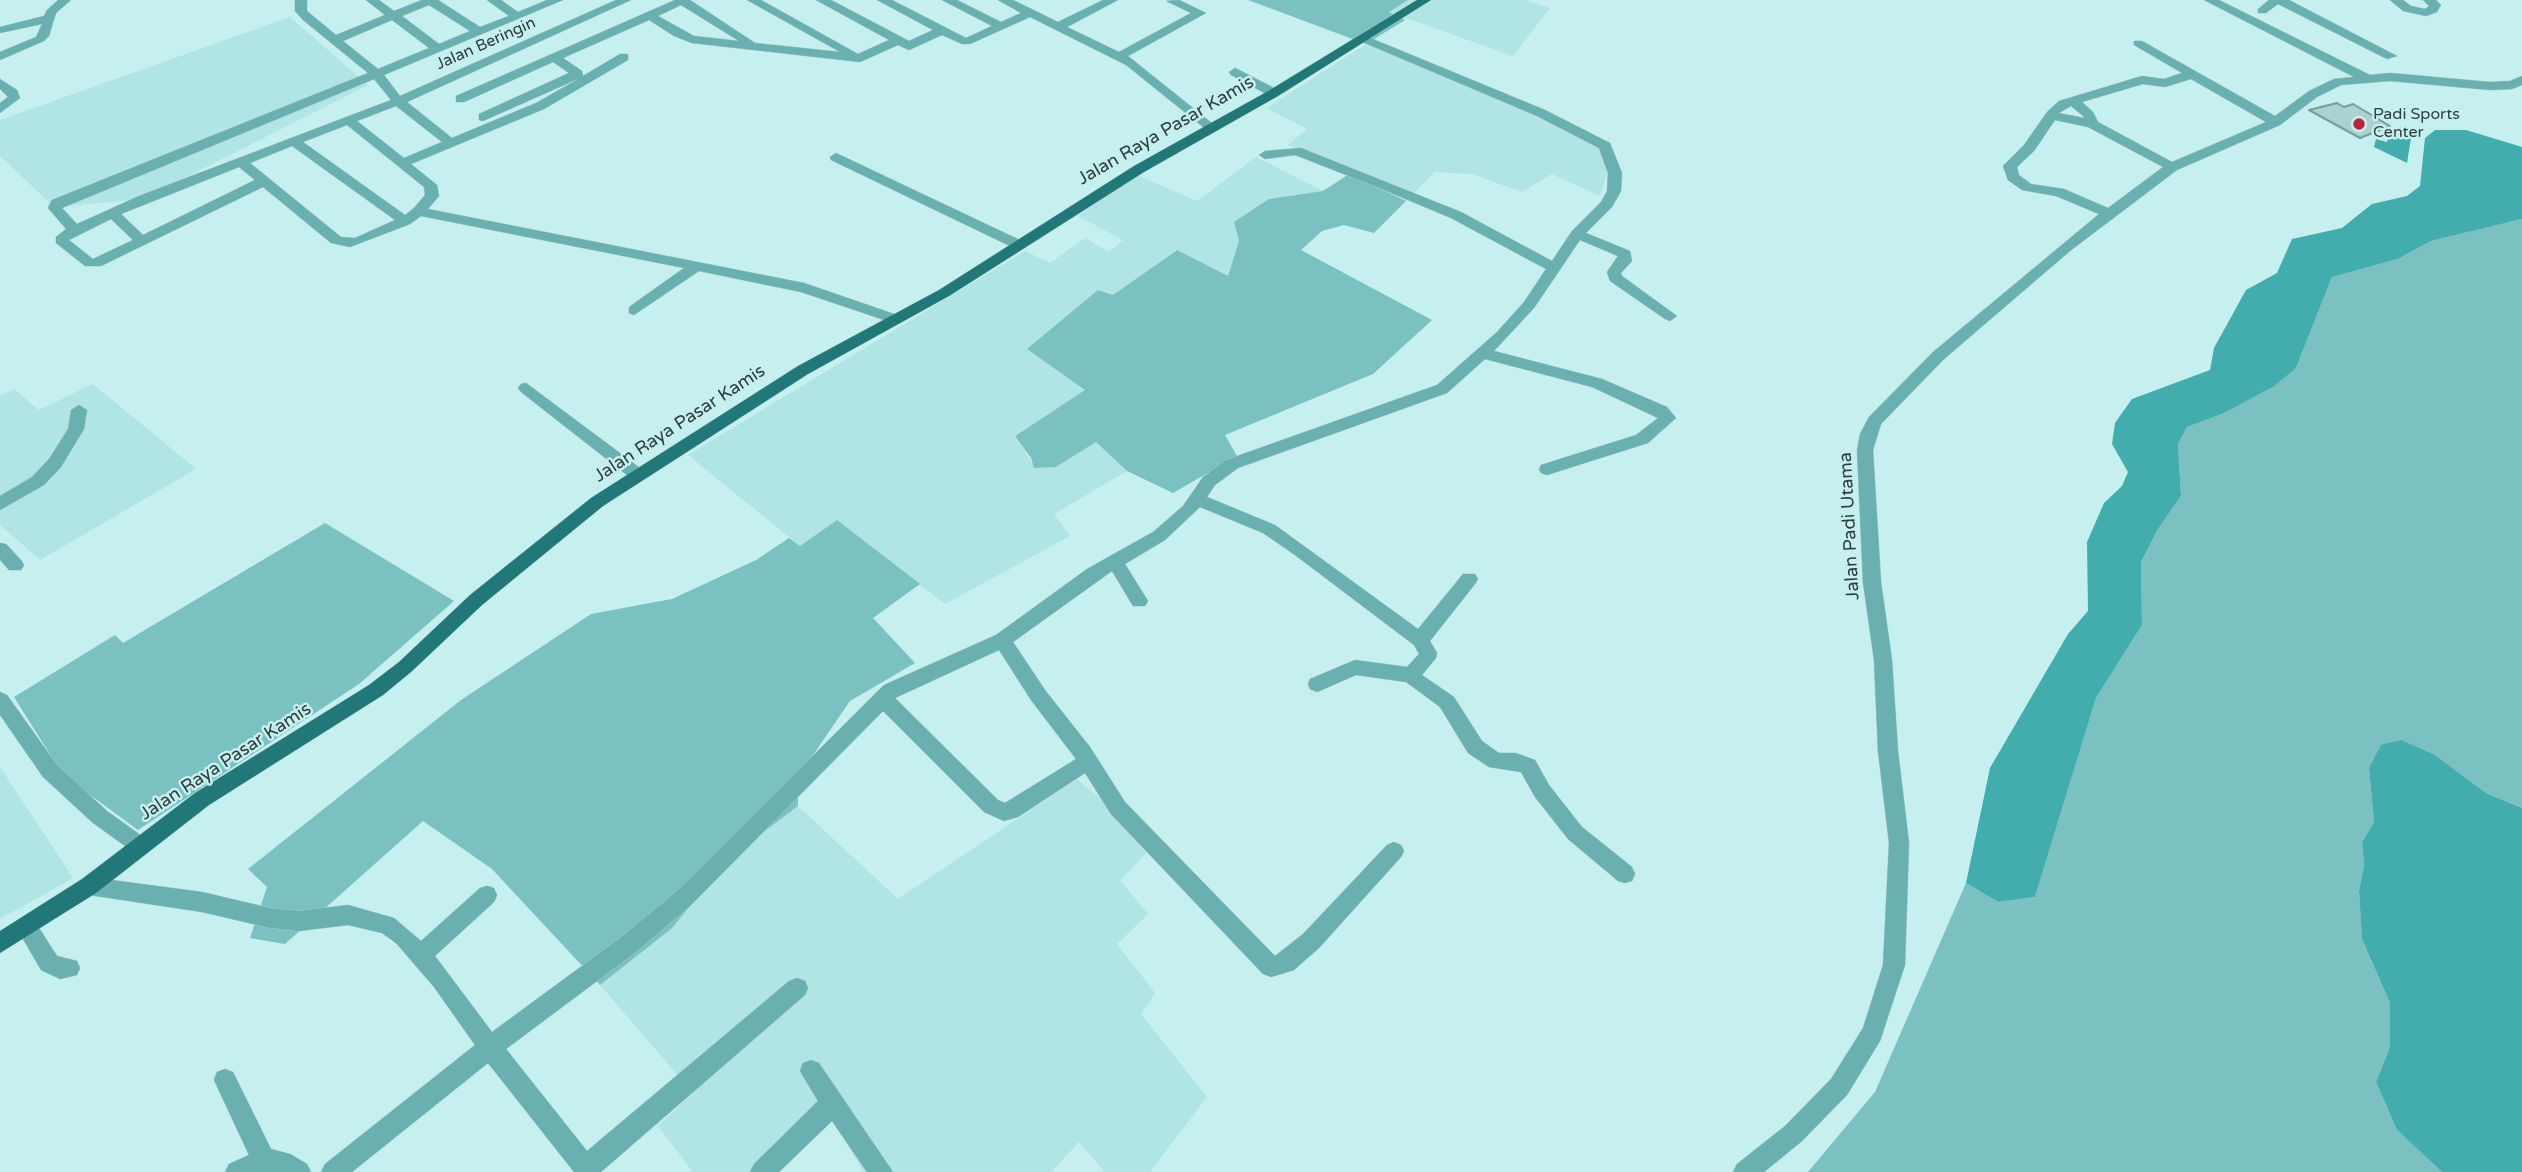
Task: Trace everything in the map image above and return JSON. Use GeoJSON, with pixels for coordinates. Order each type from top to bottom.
{"type":"FeatureCollection","features":[{"type":"Feature","properties":{"kind":"main road","name":"Jalan Raya Pasar Kamis"},"geometry":{"type":"LineString","coordinates":[[0,943],[89,886],[139,845],[281,747],[376,690],[543,544],[597,502],[803,370],[944,293],[1139,169],[1274,93],[1425,0]]}},
{"type":"Feature","properties":{"kind":"street"},"geometry":{"type":"LineString","coordinates":[[0,56],[40,39],[45,34],[48,19],[55,7],[65,0]]}},
{"type":"Feature","properties":{"kind":"street"},"geometry":{"type":"LineString","coordinates":[[301,0],[301,11],[307,18],[377,74],[398,101],[450,142]]}},
{"type":"Feature","properties":{"kind":"street"},"geometry":{"type":"LineString","coordinates":[[372,0],[438,49]]}},
{"type":"Feature","properties":{"kind":"street"},"geometry":{"type":"LineString","coordinates":[[334,40],[430,0],[479,32]]}},
{"type":"Feature","properties":{"kind":"street"},"geometry":{"type":"LineString","coordinates":[[493,0],[517,16]]}},
{"type":"Feature","properties":{"kind":"street"},"geometry":{"type":"LineString","coordinates":[[262,182],[102,261],[90,263],[61,240],[75,230],[55,208],[57,203],[557,0]]}},
{"type":"Feature","properties":{"kind":"street","name":"Jalan Beringin"},"geometry":{"type":"LineString","coordinates":[[75,230],[398,101],[595,8],[625,0]]}},
{"type":"Feature","properties":{"kind":"street"},"geometry":{"type":"LineString","coordinates":[[460,100],[683,0],[755,45]]}},
{"type":"Feature","properties":{"kind":"street"},"geometry":{"type":"LineString","coordinates":[[753,0],[860,58]]}},
{"type":"Feature","properties":{"kind":"street"},"geometry":{"type":"LineString","coordinates":[[822,0],[909,46],[943,30]]}},
{"type":"Feature","properties":{"kind":"street"},"geometry":{"type":"LineString","coordinates":[[883,0],[970,43],[1031,13]]}},
{"type":"Feature","properties":{"kind":"street"},"geometry":{"type":"LineString","coordinates":[[948,0],[1002,27]]}},
{"type":"Feature","properties":{"kind":"street"},"geometry":{"type":"LineString","coordinates":[[1004,0],[1144,72],[1165,94],[1212,128]]}},
{"type":"Feature","properties":{"kind":"street"},"geometry":{"type":"LineString","coordinates":[[1057,27],[1112,0]]}},
{"type":"Feature","properties":{"kind":"street"},"geometry":{"type":"LineString","coordinates":[[2210,0],[2366,78]]}},
{"type":"Feature","properties":{"kind":"street"},"geometry":{"type":"LineString","coordinates":[[2262,11],[2278,0],[2391,56]]}},
{"type":"Feature","properties":{"kind":"street"},"geometry":{"type":"LineString","coordinates":[[2401,1],[2407,9],[2426,12],[2433,10],[2435,5],[2431,0]]}},
{"type":"Feature","properties":{"kind":"street"},"geometry":{"type":"LineString","coordinates":[[1118,57],[1200,13],[1172,1]]}},
{"type":"Feature","properties":{"kind":"street"},"geometry":{"type":"LineString","coordinates":[[595,8],[626,25]]}},
{"type":"Feature","properties":{"kind":"street"},"geometry":{"type":"LineString","coordinates":[[650,15],[685,37],[860,58],[898,40]]}},
{"type":"Feature","properties":{"kind":"street"},"geometry":{"type":"LineString","coordinates":[[0,30],[48,19]]}},
{"type":"Feature","properties":{"kind":"street"},"geometry":{"type":"LineString","coordinates":[[333,1172],[490,1047],[628,945],[683,899],[882,698],[916,676],[1002,640],[1069,590],[1159,536],[1198,500],[1209,481],[1232,464],[1442,388],[1483,353],[1529,305],[1552,267],[1577,234],[1607,204],[1614,191],[1615,173],[1605,146],[1541,113],[1364,38]]}},
{"type":"Feature","properties":{"kind":"street"},"geometry":{"type":"LineString","coordinates":[[2138,43],[2276,122]]}},
{"type":"Feature","properties":{"kind":"street"},"geometry":{"type":"LineString","coordinates":[[484,117],[578,74],[555,57]]}},
{"type":"Feature","properties":{"kind":"street"},"geometry":{"type":"LineString","coordinates":[[402,163],[540,106],[624,57]]}},
{"type":"Feature","properties":{"kind":"street"},"geometry":{"type":"LineString","coordinates":[[1235,72],[1274,93]]}},
{"type":"Feature","properties":{"kind":"street"},"geometry":{"type":"LineString","coordinates":[[2110,214],[2059,192],[2027,187],[2010,171],[2010,166],[2029,148],[2051,115],[2063,104],[2142,80],[2165,83],[2193,74]]}},
{"type":"Feature","properties":{"kind":"street","name":"Jalan Padi Utama"},"geometry":{"type":"LineString","coordinates":[[1745,1172],[1793,1133],[1839,1087],[1872,1033],[1894,965],[1899,843],[1888,751],[1883,660],[1872,582],[1865,450],[1868,434],[1889,404],[1938,356],[2065,248],[2153,178],[2172,167],[2276,122],[2325,87],[2366,78],[2490,86],[2512,85],[2522,80]]}},
{"type":"Feature","properties":{"kind":"street"},"geometry":{"type":"LineString","coordinates":[[0,83],[13,93],[14,98],[0,109]]}},
{"type":"Feature","properties":{"kind":"street"},"geometry":{"type":"LineString","coordinates":[[435,85],[495,125]]}},
{"type":"Feature","properties":{"kind":"street"},"geometry":{"type":"LineString","coordinates":[[2073,101],[2089,115],[2092,124]]}},
{"type":"Feature","properties":{"kind":"street"},"geometry":{"type":"LineString","coordinates":[[2051,115],[2092,124],[2172,167]]}},
{"type":"Feature","properties":{"kind":"street"},"geometry":{"type":"LineString","coordinates":[[242,163],[262,182],[344,243],[359,241],[405,221],[419,211],[432,196],[432,191],[430,185],[349,121]]}},
{"type":"Feature","properties":{"kind":"street"},"geometry":{"type":"LineString","coordinates":[[295,142],[405,221]]}},
{"type":"Feature","properties":{"kind":"street"},"geometry":{"type":"LineString","coordinates":[[1265,155],[1296,151],[1382,184],[1456,215],[1552,267]]}},
{"type":"Feature","properties":{"kind":"street"},"geometry":{"type":"LineString","coordinates":[[836,156],[1019,245]]}},
{"type":"Feature","properties":{"kind":"street"},"geometry":{"type":"LineString","coordinates":[[419,211],[804,288],[895,319]]}},
{"type":"Feature","properties":{"kind":"street"},"geometry":{"type":"LineString","coordinates":[[112,213],[142,241]]}},
{"type":"Feature","properties":{"kind":"street"},"geometry":{"type":"LineString","coordinates":[[1577,234],[1625,254],[1625,261],[1614,272],[1615,278],[1670,316]]}},
{"type":"Feature","properties":{"kind":"street"},"geometry":{"type":"LineString","coordinates":[[634,310],[694,268]]}},
{"type":"Feature","properties":{"kind":"street"},"geometry":{"type":"LineString","coordinates":[[1483,353],[1597,383],[1661,411],[1668,418],[1642,439],[1547,469]]}},
{"type":"Feature","properties":{"kind":"street"},"geometry":{"type":"LineString","coordinates":[[526,388],[638,475]]}},
{"type":"Feature","properties":{"kind":"street"},"geometry":{"type":"LineString","coordinates":[[0,504],[38,481],[55,463],[76,429],[79,410]]}},
{"type":"Feature","properties":{"kind":"street"},"geometry":{"type":"LineString","coordinates":[[1198,500],[1269,529],[1311,557],[1420,640],[1428,653],[1427,658],[1411,675]]}},
{"type":"Feature","properties":{"kind":"street"},"geometry":{"type":"LineString","coordinates":[[0,549],[15,565]]}},
{"type":"Feature","properties":{"kind":"street"},"geometry":{"type":"LineString","coordinates":[[1115,562],[1139,601]]}},
{"type":"Feature","properties":{"kind":"street"},"geometry":{"type":"LineString","coordinates":[[1420,640],[1469,579]]}},
{"type":"Feature","properties":{"kind":"street"},"geometry":{"type":"LineString","coordinates":[[1002,640],[1118,808],[1271,967],[1286,963],[1311,941],[1394,851]]}},
{"type":"Feature","properties":{"kind":"street"},"geometry":{"type":"LineString","coordinates":[[1317,684],[1355,667],[1411,675],[1447,702],[1475,747],[1496,761],[1516,761],[1528,766],[1542,792],[1574,833],[1625,874]]}},
{"type":"Feature","properties":{"kind":"street"},"geometry":{"type":"LineString","coordinates":[[882,698],[991,806],[1004,812],[1011,811],[1088,761]]}},
{"type":"Feature","properties":{"kind":"street"},"geometry":{"type":"LineString","coordinates":[[0,700],[50,771],[100,817],[139,845]]}},
{"type":"Feature","properties":{"kind":"street"},"geometry":{"type":"LineString","coordinates":[[89,886],[202,902],[270,918],[299,921],[348,915],[387,925],[420,955],[442,980],[490,1047],[588,1170],[797,988]]}},
{"type":"Feature","properties":{"kind":"street"},"geometry":{"type":"LineString","coordinates":[[420,955],[487,895]]}},
{"type":"Feature","properties":{"kind":"street"},"geometry":{"type":"LineString","coordinates":[[27,927],[49,963],[60,968],[69,968]]}},
{"type":"Feature","properties":{"kind":"street"},"geometry":{"type":"LineString","coordinates":[[811,1071],[881,1172]]}},
{"type":"Feature","properties":{"kind":"street"},"geometry":{"type":"LineString","coordinates":[[225,1080],[264,1160]]}},
{"type":"Feature","properties":{"kind":"street"},"geometry":{"type":"LineString","coordinates":[[762,1172],[832,1104]]}},
{"type":"Feature","properties":{"kind":"street"},"geometry":{"type":"LineString","coordinates":[[237,1172],[264,1160],[282,1161],[299,1172]]}},
{"type":"Feature","properties":{"kind":"shaded area"},"geometry":{"type":"Polygon","coordinates":[[[1248,0],[1408,0],[1389,12],[1405,20],[1366,44],[1248,0]]]}},
{"type":"Feature","properties":{"kind":"shaded area"},"geometry":{"type":"Polygon","coordinates":[[[1408,0],[1524,0],[1550,8],[1513,56],[1389,12],[1408,0]]]}},
{"type":"Feature","properties":{"kind":"shaded area"},"geometry":{"type":"Polygon","coordinates":[[[290,17],[368,85],[143,199],[54,207],[0,156],[0,120],[290,17]]]}},
{"type":"Feature","properties":{"kind":"shaded area"},"geometry":{"type":"Polygon","coordinates":[[[1366,44],[1504,98],[1614,151],[1600,196],[1552,174],[1522,192],[1472,174],[1435,172],[1406,201],[1288,145],[1307,129],[1267,108],[1366,44]]]}},
{"type":"Feature","properties":{"kind":"shaded area"},"geometry":{"type":"Polygon","coordinates":[[[2435,130],[2466,130],[2522,147],[2522,219],[2431,241],[2398,259],[2332,277],[2296,368],[2274,386],[2222,414],[2187,427],[2178,444],[2181,496],[2158,529],[2141,562],[2142,625],[2096,698],[2035,897],[1998,902],[1966,883],[1990,768],[2068,634],[2088,611],[2087,542],[2104,503],[2122,486],[2128,472],[2112,444],[2115,423],[2132,399],[2210,370],[2214,348],[2246,290],[2277,273],[2292,239],[2342,228],[2372,204],[2407,196],[2420,186],[2425,138],[2435,130]]]}},
{"type":"Feature","properties":{"kind":"shaded area"},"geometry":{"type":"Polygon","coordinates":[[[2389,133],[2411,138],[2407,163],[2374,147],[2376,139],[2387,142],[2389,133]]]}},
{"type":"Feature","properties":{"kind":"shaded area"},"geometry":{"type":"Polygon","coordinates":[[[1256,157],[1323,191],[1269,199],[1239,241],[1228,276],[1176,250],[1113,295],[1028,349],[1086,390],[1015,435],[1034,467],[1056,467],[1096,442],[1127,471],[1054,514],[1070,536],[945,604],[837,520],[800,546],[688,455],[1025,251],[1050,263],[1085,238],[1109,252],[1123,240],[1078,216],[1136,175],[1197,201],[1256,157]]]}},
{"type":"Feature","properties":{"kind":"shaded area"},"geometry":{"type":"Polygon","coordinates":[[[1349,174],[1406,201],[1374,233],[1344,225],[1322,231],[1301,250],[1432,320],[1373,374],[1225,435],[1237,456],[1173,493],[1127,471],[1096,442],[1056,467],[1034,468],[1031,458],[1015,436],[1085,390],[1027,349],[1098,290],[1113,295],[1177,250],[1228,276],[1239,241],[1234,222],[1269,199],[1323,191],[1349,174]]]}},
{"type":"Feature","properties":{"kind":"shaded area"},"geometry":{"type":"Polygon","coordinates":[[[2522,219],[2522,808],[2486,793],[2435,755],[2369,767],[2374,822],[2362,842],[2364,865],[2359,891],[2362,939],[2390,1003],[2390,1047],[2376,1082],[2397,1130],[2442,1172],[1808,1172],[1875,1092],[1966,883],[1998,902],[2035,897],[2096,698],[2142,625],[2141,562],[2158,529],[2181,496],[2178,444],[2187,427],[2222,414],[2296,368],[2332,277],[2398,259],[2431,241],[2522,219]]]}},
{"type":"Feature","properties":{"kind":"shaded area"},"geometry":{"type":"Polygon","coordinates":[[[93,384],[196,469],[40,560],[0,525],[0,396],[14,389],[39,410],[93,384]]]}},
{"type":"Feature","properties":{"kind":"shaded area"},"geometry":{"type":"Polygon","coordinates":[[[837,520],[920,584],[873,618],[915,663],[850,701],[798,777],[798,806],[734,854],[671,929],[600,985],[492,869],[423,821],[285,944],[250,938],[267,887],[248,869],[461,700],[591,614],[672,599],[756,560],[789,538],[800,546],[837,520]]]}},
{"type":"Feature","properties":{"kind":"shaded area"},"geometry":{"type":"Polygon","coordinates":[[[325,523],[454,601],[359,684],[138,830],[63,775],[14,697],[115,635],[123,643],[325,523]]]}},
{"type":"Feature","properties":{"kind":"shaded area"},"geometry":{"type":"Polygon","coordinates":[[[2401,740],[2435,755],[2486,793],[2522,808],[2522,1172],[2442,1172],[2397,1130],[2376,1082],[2390,1047],[2390,1003],[2362,939],[2359,891],[2364,865],[2362,842],[2374,822],[2369,768],[2381,745],[2401,740]]]}},
{"type":"Feature","properties":{"kind":"shaded area"},"geometry":{"type":"Polygon","coordinates":[[[0,767],[73,878],[0,919],[0,767]]]}},
{"type":"Feature","properties":{"kind":"shaded area"},"geometry":{"type":"Polygon","coordinates":[[[1077,779],[1155,844],[1120,880],[1148,914],[1117,944],[1155,993],[1141,1014],[1207,1097],[1150,1172],[1105,1172],[1079,1142],[1051,1172],[864,1172],[828,1114],[769,1172],[693,1172],[658,1126],[693,1093],[600,985],[671,929],[734,854],[798,806],[898,899],[1077,779]]]}},
{"type":"Feature","properties":{"kind":"building","name":"Padi Sports Center"},"geometry":{"type":"Polygon","coordinates":[[[2337,103],[2344,107],[2353,104],[2390,126],[2360,138],[2309,110],[2337,103]]]}},
{"type":"Feature","properties":{"kind":"place","name":"Padi Sports Center"},"geometry":{"type":"Point","coordinates":[2359,124]}}]}
